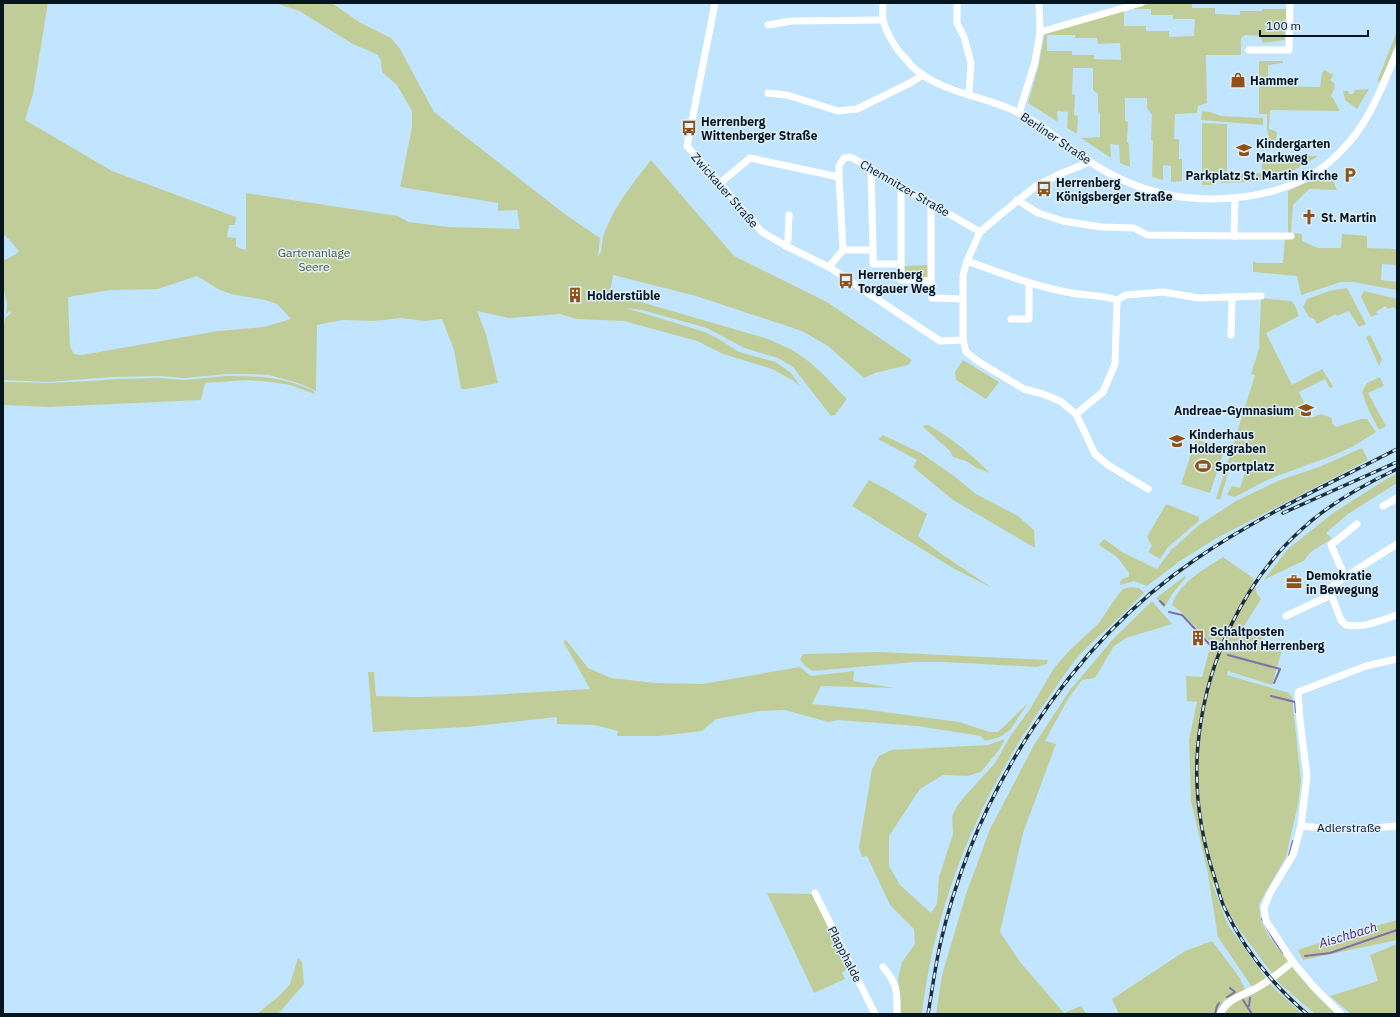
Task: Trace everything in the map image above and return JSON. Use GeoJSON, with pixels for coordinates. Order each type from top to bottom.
{"type":"FeatureCollection","features":[{"type":"Feature","properties":{"kind":"street","name":"Zwickauer Straße"},"geometry":{"type":"LineString","coordinates":[[715,3],[687,146],[762,232],[786,246],[829,267],[940,341],[963,340]]}},
{"type":"Feature","properties":{"kind":"street","name":"Berliner Straße"},"geometry":{"type":"LineString","coordinates":[[883,3],[883,20],[896,48],[915,69],[923,75],[937,83],[1019,113],[1056,136],[1090,162],[1125,181],[1165,194],[1195,198],[1235,199],[1269,192],[1291,185],[1310,176],[1338,154],[1352,140],[1382,87],[1397,52]]}},
{"type":"Feature","properties":{"kind":"street"},"geometry":{"type":"LineString","coordinates":[[958,3],[957,23],[964,37],[971,63],[969,95]]}},
{"type":"Feature","properties":{"kind":"street"},"geometry":{"type":"LineString","coordinates":[[1019,113],[1035,62],[1040,32],[1040,3]]}},
{"type":"Feature","properties":{"kind":"street"},"geometry":{"type":"LineString","coordinates":[[1040,32],[1141,3]]}},
{"type":"Feature","properties":{"kind":"street"},"geometry":{"type":"LineString","coordinates":[[1249,50],[1289,50],[1290,3]]}},
{"type":"Feature","properties":{"kind":"street"},"geometry":{"type":"LineString","coordinates":[[768,25],[792,20],[883,20]]}},
{"type":"Feature","properties":{"kind":"street"},"geometry":{"type":"LineString","coordinates":[[768,93],[787,95],[838,111],[857,110],[923,75]]}},
{"type":"Feature","properties":{"kind":"street","name":"Chemnitzer Straße"},"geometry":{"type":"LineString","coordinates":[[843,250],[839,177],[840,166],[844,158],[851,157],[980,232]]}},
{"type":"Feature","properties":{"kind":"street"},"geometry":{"type":"LineString","coordinates":[[720,184],[750,158],[839,177]]}},
{"type":"Feature","properties":{"kind":"street"},"geometry":{"type":"LineString","coordinates":[[1090,162],[1062,173],[1036,186],[1017,200],[980,232],[967,261],[963,275],[963,340],[966,352],[979,362],[1024,389],[1043,394],[1060,401],[1076,414],[1095,454],[1108,465],[1148,489]]}},
{"type":"Feature","properties":{"kind":"street"},"geometry":{"type":"LineString","coordinates":[[871,169],[873,264],[901,264]]}},
{"type":"Feature","properties":{"kind":"street"},"geometry":{"type":"LineString","coordinates":[[901,186],[901,280],[931,280]]}},
{"type":"Feature","properties":{"kind":"street"},"geometry":{"type":"LineString","coordinates":[[1234,236],[1235,199]]}},
{"type":"Feature","properties":{"kind":"street"},"geometry":{"type":"LineString","coordinates":[[1017,200],[1038,212],[1063,221],[1100,228],[1134,228],[1147,235],[1290,236]]}},
{"type":"Feature","properties":{"kind":"street"},"geometry":{"type":"LineString","coordinates":[[931,203],[932,298],[963,299]]}},
{"type":"Feature","properties":{"kind":"street"},"geometry":{"type":"LineString","coordinates":[[786,246],[788,239],[789,215]]}},
{"type":"Feature","properties":{"kind":"street"},"geometry":{"type":"LineString","coordinates":[[829,267],[843,250],[873,250]]}},
{"type":"Feature","properties":{"kind":"street"},"geometry":{"type":"LineString","coordinates":[[967,261],[1030,283],[1068,293],[1107,296],[1117,300],[1126,296],[1163,292],[1199,298],[1261,296]]}},
{"type":"Feature","properties":{"kind":"street"},"geometry":{"type":"LineString","coordinates":[[1011,319],[1030,319],[1030,283]]}},
{"type":"Feature","properties":{"kind":"street"},"geometry":{"type":"LineString","coordinates":[[1231,335],[1232,297]]}},
{"type":"Feature","properties":{"kind":"street"},"geometry":{"type":"LineString","coordinates":[[1076,414],[1103,392],[1115,364],[1117,300]]}},
{"type":"Feature","properties":{"kind":"street"},"geometry":{"type":"LineString","coordinates":[[1382,506],[1397,498]]}},
{"type":"Feature","properties":{"kind":"street"},"geometry":{"type":"LineString","coordinates":[[1345,577],[1331,545],[1357,524]]}},
{"type":"Feature","properties":{"kind":"street"},"geometry":{"type":"LineString","coordinates":[[1397,544],[1329,589],[1341,620],[1346,625],[1354,626],[1375,623],[1397,615]]}},
{"type":"Feature","properties":{"kind":"street"},"geometry":{"type":"LineString","coordinates":[[1286,616],[1331,595]]}},
{"type":"Feature","properties":{"kind":"street"},"geometry":{"type":"LineString","coordinates":[[1342,1014],[1313,986],[1293,962],[1266,922],[1264,908],[1270,893],[1293,855],[1301,826],[1308,776],[1300,720],[1298,692],[1366,666],[1397,659]]}},
{"type":"Feature","properties":{"kind":"street","name":"Adlerstraße"},"geometry":{"type":"LineString","coordinates":[[1301,826],[1354,829],[1397,826]]}},
{"type":"Feature","properties":{"kind":"street","name":"Plapphalde"},"geometry":{"type":"LineString","coordinates":[[815,893],[875,1014]]}},
{"type":"Feature","properties":{"kind":"street"},"geometry":{"type":"LineString","coordinates":[[1220,1014],[1230,1001],[1254,990],[1293,962]]}},
{"type":"Feature","properties":{"kind":"street"},"geometry":{"type":"LineString","coordinates":[[883,967],[893,979],[897,994],[897,1014]]}},
{"type":"Feature","properties":{"kind":"green space","name":"Gartenanlage Seere"},"geometry":{"type":"Polygon","coordinates":[[[3,3],[48,3],[33,94],[25,120],[112,171],[236,217],[235,225],[229,225],[227,237],[236,238],[236,247],[246,250],[246,193],[398,216],[408,222],[448,227],[520,229],[517,210],[498,211],[498,203],[400,187],[412,127],[412,111],[397,85],[382,72],[381,61],[378,55],[353,44],[299,11],[275,3],[332,3],[359,22],[391,38],[400,49],[434,112],[566,215],[600,238],[598,257],[601,252],[604,234],[613,214],[624,195],[651,160],[734,256],[827,302],[912,360],[908,365],[875,373],[864,378],[828,346],[802,331],[696,296],[613,275],[610,293],[768,339],[790,349],[811,363],[847,399],[835,415],[831,416],[793,367],[778,358],[744,348],[707,328],[642,310],[626,308],[705,332],[739,352],[776,362],[791,373],[800,386],[772,369],[723,354],[697,341],[624,321],[576,319],[560,314],[509,318],[477,311],[486,334],[498,383],[467,389],[461,389],[454,350],[442,319],[424,321],[402,318],[374,321],[342,320],[317,325],[316,391],[301,384],[269,375],[246,374],[227,374],[184,378],[160,376],[111,377],[48,382],[3,380],[3,333],[5,318],[11,313],[10,311],[6,314],[7,304],[3,286],[3,261],[19,251],[3,233],[3,3]],[[197,276],[158,289],[111,290],[68,297],[70,347],[74,354],[82,355],[218,331],[264,327],[291,319],[277,304],[265,300],[231,294],[218,289],[197,276]]]}},
{"type":"Feature","properties":{"kind":"green space"},"geometry":{"type":"Polygon","coordinates":[[[1151,3],[1192,3],[1192,8],[1215,8],[1215,14],[1240,15],[1240,11],[1286,9],[1285,40],[1263,43],[1260,36],[1245,35],[1241,38],[1241,55],[1206,55],[1207,103],[1198,106],[1197,113],[1175,114],[1174,139],[1179,139],[1179,159],[1182,159],[1182,181],[1171,182],[1171,166],[1163,165],[1163,180],[1152,177],[1152,115],[1147,108],[1147,98],[1125,98],[1125,121],[1128,122],[1127,142],[1129,144],[1130,167],[1120,163],[1119,145],[1110,144],[1111,158],[1081,138],[1100,137],[1098,94],[1093,90],[1093,68],[1073,68],[1072,94],[1075,95],[1074,115],[1078,116],[1077,134],[1067,128],[1068,112],[1057,111],[1058,122],[1028,103],[1038,68],[1045,33],[1124,11],[1124,26],[1146,26],[1146,31],[1169,31],[1169,37],[1194,36],[1195,19],[1173,19],[1173,15],[1151,15],[1151,9],[1129,9],[1151,3]],[[1047,35],[1047,51],[1072,51],[1072,55],[1094,55],[1094,59],[1121,60],[1120,43],[1098,44],[1097,38],[1075,38],[1075,35],[1047,35]]]}},
{"type":"Feature","properties":{"kind":"green space"},"geometry":{"type":"Polygon","coordinates":[[[1397,31],[1397,41],[1381,80],[1377,82],[1397,31]]]}},
{"type":"Feature","properties":{"kind":"green space"},"geometry":{"type":"Polygon","coordinates":[[[1259,61],[1283,61],[1283,63],[1268,65],[1268,86],[1320,87],[1322,73],[1324,70],[1334,75],[1330,80],[1335,84],[1331,96],[1340,111],[1270,110],[1269,129],[1277,133],[1276,140],[1273,140],[1271,150],[1268,150],[1269,138],[1267,129],[1267,114],[1259,114],[1259,61]]]}},
{"type":"Feature","properties":{"kind":"green space"},"geometry":{"type":"Polygon","coordinates":[[[1369,89],[1357,109],[1345,100],[1343,91],[1348,91],[1349,94],[1352,94],[1355,90],[1369,89]]]}},
{"type":"Feature","properties":{"kind":"green space"},"geometry":{"type":"Polygon","coordinates":[[[1202,111],[1221,116],[1263,118],[1263,125],[1201,120],[1202,111]]]}},
{"type":"Feature","properties":{"kind":"green space"},"geometry":{"type":"Polygon","coordinates":[[[1202,123],[1227,124],[1227,173],[1262,173],[1262,155],[1318,156],[1294,170],[1272,178],[1248,182],[1221,183],[1221,173],[1213,173],[1214,185],[1202,185],[1202,123]]]}},
{"type":"Feature","properties":{"kind":"green space"},"geometry":{"type":"Polygon","coordinates":[[[1326,170],[1332,178],[1337,190],[1309,189],[1293,205],[1291,233],[1302,234],[1302,241],[1318,248],[1341,248],[1342,234],[1367,236],[1367,248],[1397,249],[1397,265],[1382,264],[1381,280],[1397,282],[1397,290],[1353,282],[1341,282],[1301,295],[1297,276],[1253,272],[1253,261],[1257,263],[1283,263],[1285,238],[1288,237],[1288,191],[1310,181],[1326,170]]]}},
{"type":"Feature","properties":{"kind":"green space"},"geometry":{"type":"Polygon","coordinates":[[[929,265],[928,278],[905,277],[904,266],[929,265]]]}},
{"type":"Feature","properties":{"kind":"green space"},"geometry":{"type":"Polygon","coordinates":[[[1347,288],[1366,324],[1359,327],[1349,311],[1337,316],[1336,314],[1317,324],[1314,319],[1309,317],[1303,307],[1307,299],[1329,291],[1347,288]]]}},
{"type":"Feature","properties":{"kind":"green space"},"geometry":{"type":"Polygon","coordinates":[[[1364,291],[1397,299],[1397,308],[1395,309],[1394,307],[1388,309],[1385,306],[1376,312],[1378,314],[1371,317],[1361,297],[1364,291]]]}},
{"type":"Feature","properties":{"kind":"green space"},"geometry":{"type":"Polygon","coordinates":[[[1261,298],[1291,301],[1295,305],[1299,316],[1266,333],[1292,385],[1322,369],[1333,386],[1331,388],[1329,387],[1325,379],[1299,392],[1311,418],[1321,414],[1332,418],[1332,423],[1336,427],[1361,419],[1367,419],[1376,432],[1352,447],[1269,479],[1235,497],[1227,495],[1232,486],[1240,488],[1247,466],[1232,461],[1220,500],[1216,499],[1255,375],[1251,374],[1259,349],[1261,298]]]}},
{"type":"Feature","properties":{"kind":"green space"},"geometry":{"type":"Polygon","coordinates":[[[1370,335],[1382,359],[1379,366],[1366,337],[1370,335]]]}},
{"type":"Feature","properties":{"kind":"green space"},"geometry":{"type":"Polygon","coordinates":[[[963,360],[999,382],[986,399],[956,380],[955,372],[963,360]]]}},
{"type":"Feature","properties":{"kind":"green space"},"geometry":{"type":"Polygon","coordinates":[[[226,376],[250,376],[281,380],[303,386],[314,391],[315,394],[290,385],[248,380],[205,383],[201,400],[49,407],[3,405],[3,382],[48,383],[160,378],[184,380],[226,376]]]}},
{"type":"Feature","properties":{"kind":"green space"},"geometry":{"type":"Polygon","coordinates":[[[1380,377],[1384,386],[1368,393],[1386,426],[1379,430],[1369,411],[1362,392],[1367,383],[1380,377]]]}},
{"type":"Feature","properties":{"kind":"green space"},"geometry":{"type":"Polygon","coordinates":[[[928,425],[961,447],[990,473],[977,468],[966,461],[953,457],[949,450],[922,426],[928,425]]]}},
{"type":"Feature","properties":{"kind":"green space"},"geometry":{"type":"Polygon","coordinates":[[[883,435],[921,453],[954,476],[976,494],[1018,516],[1034,530],[1035,548],[953,500],[913,467],[917,460],[878,439],[883,435]]]}},
{"type":"Feature","properties":{"kind":"green space","name":"Sportplatz"},"geometry":{"type":"Polygon","coordinates":[[[1196,439],[1225,448],[1210,493],[1181,484],[1196,439]]]}},
{"type":"Feature","properties":{"kind":"green space"},"geometry":{"type":"Polygon","coordinates":[[[1362,448],[1368,460],[1215,539],[1180,561],[1147,586],[1134,581],[1120,585],[1123,578],[1129,577],[1129,573],[1117,557],[1099,545],[1104,539],[1122,552],[1157,569],[1171,550],[1199,525],[1236,501],[1280,480],[1319,467],[1362,448]]]}},
{"type":"Feature","properties":{"kind":"green space"},"geometry":{"type":"Polygon","coordinates":[[[1397,474],[1397,483],[1348,514],[1326,533],[1332,538],[1313,550],[1305,560],[1264,580],[1287,550],[1333,513],[1388,478],[1397,474]]]}},
{"type":"Feature","properties":{"kind":"green space"},"geometry":{"type":"Polygon","coordinates":[[[869,480],[927,514],[918,536],[940,553],[992,588],[953,568],[852,506],[869,480]]]}},
{"type":"Feature","properties":{"kind":"green space"},"geometry":{"type":"Polygon","coordinates":[[[1166,504],[1199,517],[1199,521],[1167,548],[1160,559],[1148,552],[1152,546],[1147,537],[1166,504]]]}},
{"type":"Feature","properties":{"kind":"green space"},"geometry":{"type":"Polygon","coordinates":[[[1223,557],[1253,578],[1257,594],[1261,599],[1244,626],[1282,650],[1272,685],[1228,671],[1227,675],[1289,693],[1292,697],[1301,781],[1298,804],[1286,857],[1259,904],[1261,921],[1268,935],[1296,972],[1318,997],[1336,1014],[1315,1014],[1279,983],[1238,928],[1210,878],[1228,925],[1270,984],[1302,1014],[1223,1014],[1236,1000],[1254,994],[1254,990],[1218,937],[1208,874],[1191,801],[1189,740],[1197,702],[1187,701],[1186,676],[1202,677],[1211,643],[1181,612],[1172,605],[1186,583],[1223,557]]]}},
{"type":"Feature","properties":{"kind":"green space"},"geometry":{"type":"Polygon","coordinates":[[[1185,576],[1186,577],[1173,593],[1164,608],[1156,598],[1185,576]]]}},
{"type":"Feature","properties":{"kind":"green space"},"geometry":{"type":"Polygon","coordinates":[[[1131,587],[1139,588],[1144,593],[1077,658],[1027,729],[1005,766],[984,805],[966,845],[951,886],[938,928],[922,1014],[900,1014],[901,1002],[898,979],[902,962],[915,944],[914,929],[890,905],[867,856],[862,857],[859,847],[872,769],[879,756],[891,750],[988,745],[1005,739],[999,750],[981,772],[968,776],[943,775],[920,789],[889,836],[889,866],[900,885],[931,913],[937,904],[939,877],[953,834],[952,817],[957,806],[995,763],[1011,735],[1030,709],[1054,668],[1070,650],[1099,623],[1123,589],[1131,587]]]}},
{"type":"Feature","properties":{"kind":"green space"},"geometry":{"type":"Polygon","coordinates":[[[1152,601],[1172,624],[1126,638],[1114,646],[1095,678],[1082,680],[1068,699],[1045,741],[1056,744],[1023,833],[1000,932],[1020,962],[1064,1013],[1081,1006],[1087,1014],[936,1014],[942,975],[966,894],[990,829],[1034,745],[1070,690],[1114,638],[1152,601]]]}},
{"type":"Feature","properties":{"kind":"green space"},"geometry":{"type":"Polygon","coordinates":[[[566,640],[588,668],[611,678],[655,683],[702,684],[800,667],[811,676],[854,671],[853,681],[894,688],[821,686],[812,704],[959,722],[990,732],[998,732],[1028,703],[1011,729],[1000,737],[985,741],[981,736],[917,726],[838,720],[828,722],[785,710],[760,711],[716,719],[702,731],[660,736],[617,736],[618,731],[594,725],[557,724],[557,717],[467,727],[373,732],[368,672],[374,672],[376,696],[471,696],[590,689],[563,641],[566,640]]]}},
{"type":"Feature","properties":{"kind":"green space"},"geometry":{"type":"Polygon","coordinates":[[[879,652],[1048,660],[1047,664],[1037,667],[915,662],[813,671],[806,667],[800,660],[803,654],[879,652]]]}},
{"type":"Feature","properties":{"kind":"green space"},"geometry":{"type":"Polygon","coordinates":[[[767,893],[814,894],[849,967],[842,973],[845,979],[814,993],[767,893]]]}},
{"type":"Feature","properties":{"kind":"green space"},"geometry":{"type":"Polygon","coordinates":[[[1397,920],[1397,940],[1303,960],[1298,950],[1342,935],[1397,920]]]}},
{"type":"Feature","properties":{"kind":"green space"},"geometry":{"type":"Polygon","coordinates":[[[1212,941],[1240,978],[1245,990],[1224,1000],[1216,1014],[1119,1014],[1112,999],[1185,951],[1212,941]]]}},
{"type":"Feature","properties":{"kind":"green space"},"geometry":{"type":"Polygon","coordinates":[[[1397,944],[1397,1014],[1351,1014],[1330,996],[1378,981],[1370,955],[1397,944]]]}},
{"type":"Feature","properties":{"kind":"green space"},"geometry":{"type":"Polygon","coordinates":[[[298,958],[302,962],[304,984],[278,1014],[257,1014],[280,995],[290,984],[298,958]]]}},
{"type":"Feature","properties":{"kind":"waterway"},"geometry":{"type":"LineString","coordinates":[[1160,601],[1164,605]]}},
{"type":"Feature","properties":{"kind":"waterway"},"geometry":{"type":"LineString","coordinates":[[1169,612],[1182,615],[1212,647]]}},
{"type":"Feature","properties":{"kind":"waterway"},"geometry":{"type":"LineString","coordinates":[[1228,655],[1280,669],[1274,683]]}},
{"type":"Feature","properties":{"kind":"waterway"},"geometry":{"type":"LineString","coordinates":[[1271,696],[1295,702],[1296,712]]}},
{"type":"Feature","properties":{"kind":"waterway"},"geometry":{"type":"LineString","coordinates":[[1289,856],[1293,841]]}},
{"type":"Feature","properties":{"kind":"waterway"},"geometry":{"type":"LineString","coordinates":[[1262,919],[1283,953]]}},
{"type":"Feature","properties":{"kind":"waterway","name":"Aischbach"},"geometry":{"type":"LineString","coordinates":[[1305,956],[1330,953],[1397,930]]}},
{"type":"Feature","properties":{"kind":"waterway"},"geometry":{"type":"LineString","coordinates":[[1227,997],[1235,992],[1230,988]]}},
{"type":"Feature","properties":{"kind":"waterway","name":"Aischbach"},"geometry":{"type":"LineString","coordinates":[[1249,1006],[1250,998]]}},
{"type":"Feature","properties":{"kind":"waterway","name":"Aischbach"},"geometry":{"type":"LineString","coordinates":[[1243,1000],[1252,1014]]}},
{"type":"Feature","properties":{"kind":"waterway"},"geometry":{"type":"LineString","coordinates":[[1215,1014],[1219,1003]]}},
{"type":"Feature","properties":{"kind":"railway"},"geometry":{"type":"LineString","coordinates":[[928,1014],[940,945],[956,889],[976,834],[1002,780],[1033,728],[1068,680],[1107,635],[1150,594],[1196,559],[1220,543],[1269,515],[1397,449]]}},
{"type":"Feature","properties":{"kind":"railway"},"geometry":{"type":"LineString","coordinates":[[1283,513],[1397,462]]}},
{"type":"Feature","properties":{"kind":"railway"},"geometry":{"type":"LineString","coordinates":[[1307,1014],[1282,991],[1260,965],[1240,937],[1221,900],[1205,844],[1199,808],[1197,790],[1197,753],[1199,735],[1204,706],[1220,650],[1246,597],[1263,572],[1281,550],[1302,529],[1324,511],[1359,488],[1397,469]]}},
{"type":"Feature","properties":{"kind":"place","name":"Hammer"},"geometry":{"type":"Point","coordinates":[1238,80]}},
{"type":"Feature","properties":{"kind":"place","name":"Herrenberg Wittenberger Straße"},"geometry":{"type":"Point","coordinates":[689,128]}},
{"type":"Feature","properties":{"kind":"place","name":"Kindergarten Markweg"},"geometry":{"type":"Point","coordinates":[1244,150]}},
{"type":"Feature","properties":{"kind":"place","name":"Parkplatz St. Martin Kirche"},"geometry":{"type":"Point","coordinates":[1350,175]}},
{"type":"Feature","properties":{"kind":"place","name":"Herrenberg Königsberger Straße"},"geometry":{"type":"Point","coordinates":[1044,189]}},
{"type":"Feature","properties":{"kind":"place","name":"St. Martin"},"geometry":{"type":"Point","coordinates":[1309,217]}},
{"type":"Feature","properties":{"kind":"place","name":"Herrenberg Torgauer Weg"},"geometry":{"type":"Point","coordinates":[846,281]}},
{"type":"Feature","properties":{"kind":"place","name":"Holderstüble"},"geometry":{"type":"Point","coordinates":[575,295]}},
{"type":"Feature","properties":{"kind":"place","name":"Andreae-Gymnasium"},"geometry":{"type":"Point","coordinates":[1306,410]}},
{"type":"Feature","properties":{"kind":"place","name":"Kinderhaus Holdergraben"},"geometry":{"type":"Point","coordinates":[1177,441]}},
{"type":"Feature","properties":{"kind":"place","name":"Sportplatz"},"geometry":{"type":"Point","coordinates":[1203,466]}},
{"type":"Feature","properties":{"kind":"place","name":"Demokratie in Bewegung"},"geometry":{"type":"Point","coordinates":[1294,582]}},
{"type":"Feature","properties":{"kind":"place","name":"Schaltposten Bahnhof Herrenberg"},"geometry":{"type":"Point","coordinates":[1198,638]}}]}
